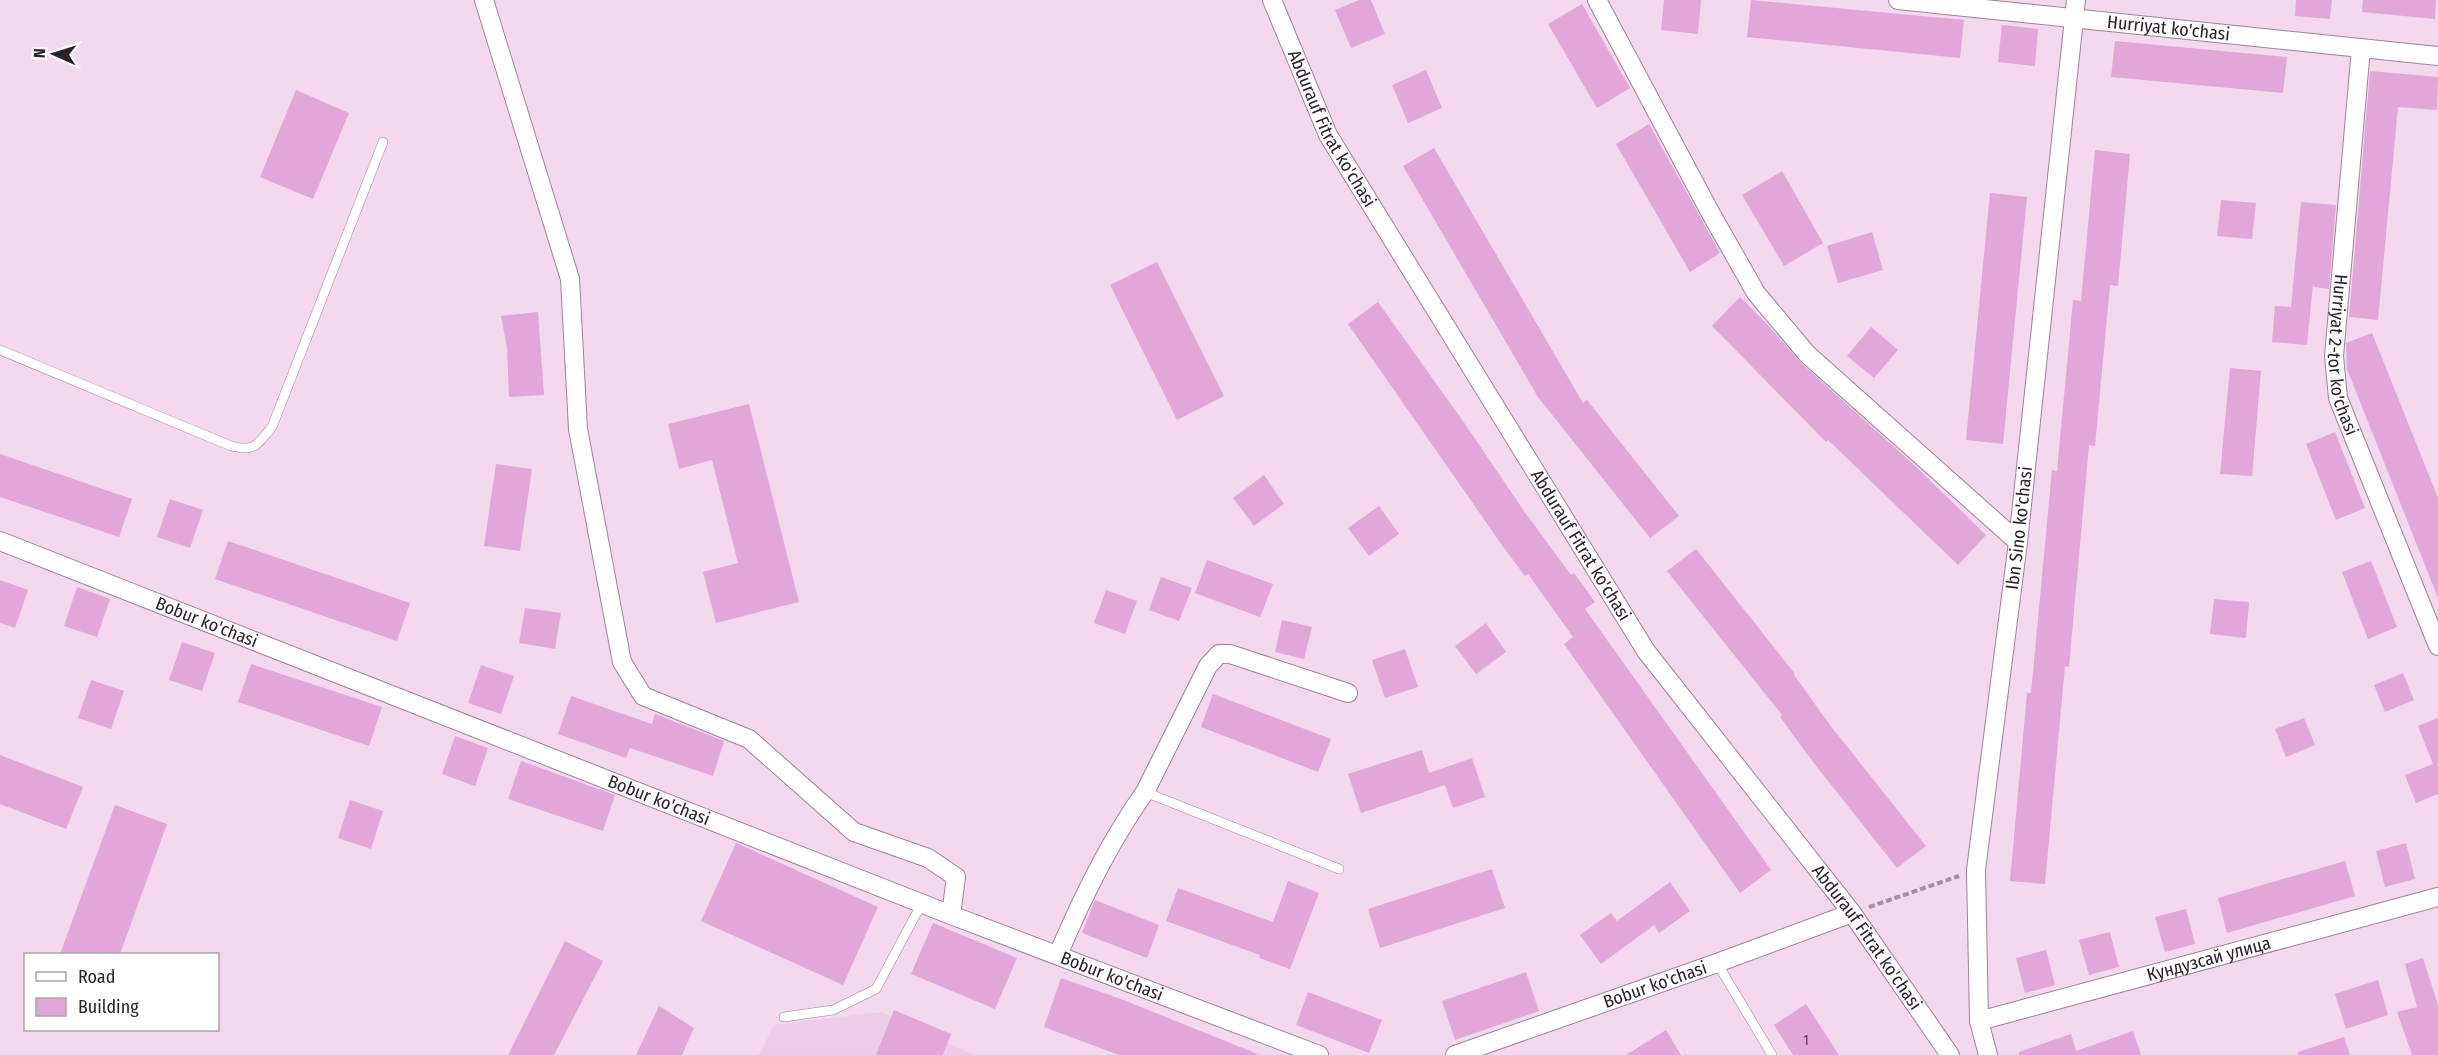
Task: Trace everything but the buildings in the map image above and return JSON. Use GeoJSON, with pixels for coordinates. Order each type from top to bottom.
{"type":"FeatureCollection","features":[{"type":"Feature","properties":{"kind":"street"},"geometry":{"type":"LineString","coordinates":[[484,0],[570,279],[578,429],[622,662],[643,696],[749,739],[854,832],[928,858],[956,877],[951,915]]}},
{"type":"Feature","properties":{"kind":"street","name":"Abdurauf Fitrat ko'chasi"},"geometry":{"type":"LineString","coordinates":[[1272,0],[1328,135],[1646,651],[1852,913],[1950,1055]]}},
{"type":"Feature","properties":{"kind":"street"},"geometry":{"type":"LineString","coordinates":[[1597,0],[1756,293],[1807,354],[2018,542]]}},
{"type":"Feature","properties":{"kind":"street","name":"Hurriyat ko'chasi"},"geometry":{"type":"LineString","coordinates":[[1898,0],[2075,9],[2361,48],[2438,56]]}},
{"type":"Feature","properties":{"kind":"street","name":"Ibn Sino ko'chasi"},"geometry":{"type":"LineString","coordinates":[[1988,1055],[1979,1021],[1976,870],[2018,542],[2075,9]]}},
{"type":"Feature","properties":{"kind":"street","name":"Hurriyat 2-tor ko'chasi"},"geometry":{"type":"LineString","coordinates":[[2361,48],[2334,356],[2338,398],[2438,646]]}},
{"type":"Feature","properties":{"kind":"street","name":"Bobur ko'chasi"},"geometry":{"type":"LineString","coordinates":[[0,541],[951,915],[1319,1055]]}},
{"type":"Feature","properties":{"kind":"street"},"geometry":{"type":"LineString","coordinates":[[1058,955],[1087,888],[1132,810],[1145,792],[1208,666],[1219,654],[1230,654],[1348,693]]}},
{"type":"Feature","properties":{"kind":"street","name":"Кундузсай улица"},"geometry":{"type":"LineString","coordinates":[[1979,1021],[2438,897]]}},
{"type":"Feature","properties":{"kind":"street","name":"Bobur ko'chasi"},"geometry":{"type":"LineString","coordinates":[[1455,1055],[1852,913]]}},
{"type":"Feature","properties":{"kind":"lane"},"geometry":{"type":"LineString","coordinates":[[0,351],[231,446],[246,450],[258,444],[272,427],[383,142]]}},
{"type":"Feature","properties":{"kind":"lane"},"geometry":{"type":"LineString","coordinates":[[1145,792],[1339,869]]}},
{"type":"Feature","properties":{"kind":"lane"},"geometry":{"type":"LineString","coordinates":[[783,1017],[833,1010],[876,989],[922,903]]}},
{"type":"Feature","properties":{"kind":"lane"},"geometry":{"type":"LineString","coordinates":[[1717,963],[1772,1055]]}},
{"type":"Feature","properties":{"kind":"path"},"geometry":{"type":"LineString","coordinates":[[1852,913],[1976,870]]}},
{"type":"Feature","properties":{"kind":"shaded area"},"geometry":{"type":"Polygon","coordinates":[[[881,1012],[974,1055],[759,1055],[774,1025],[881,1012]]]}}]}
